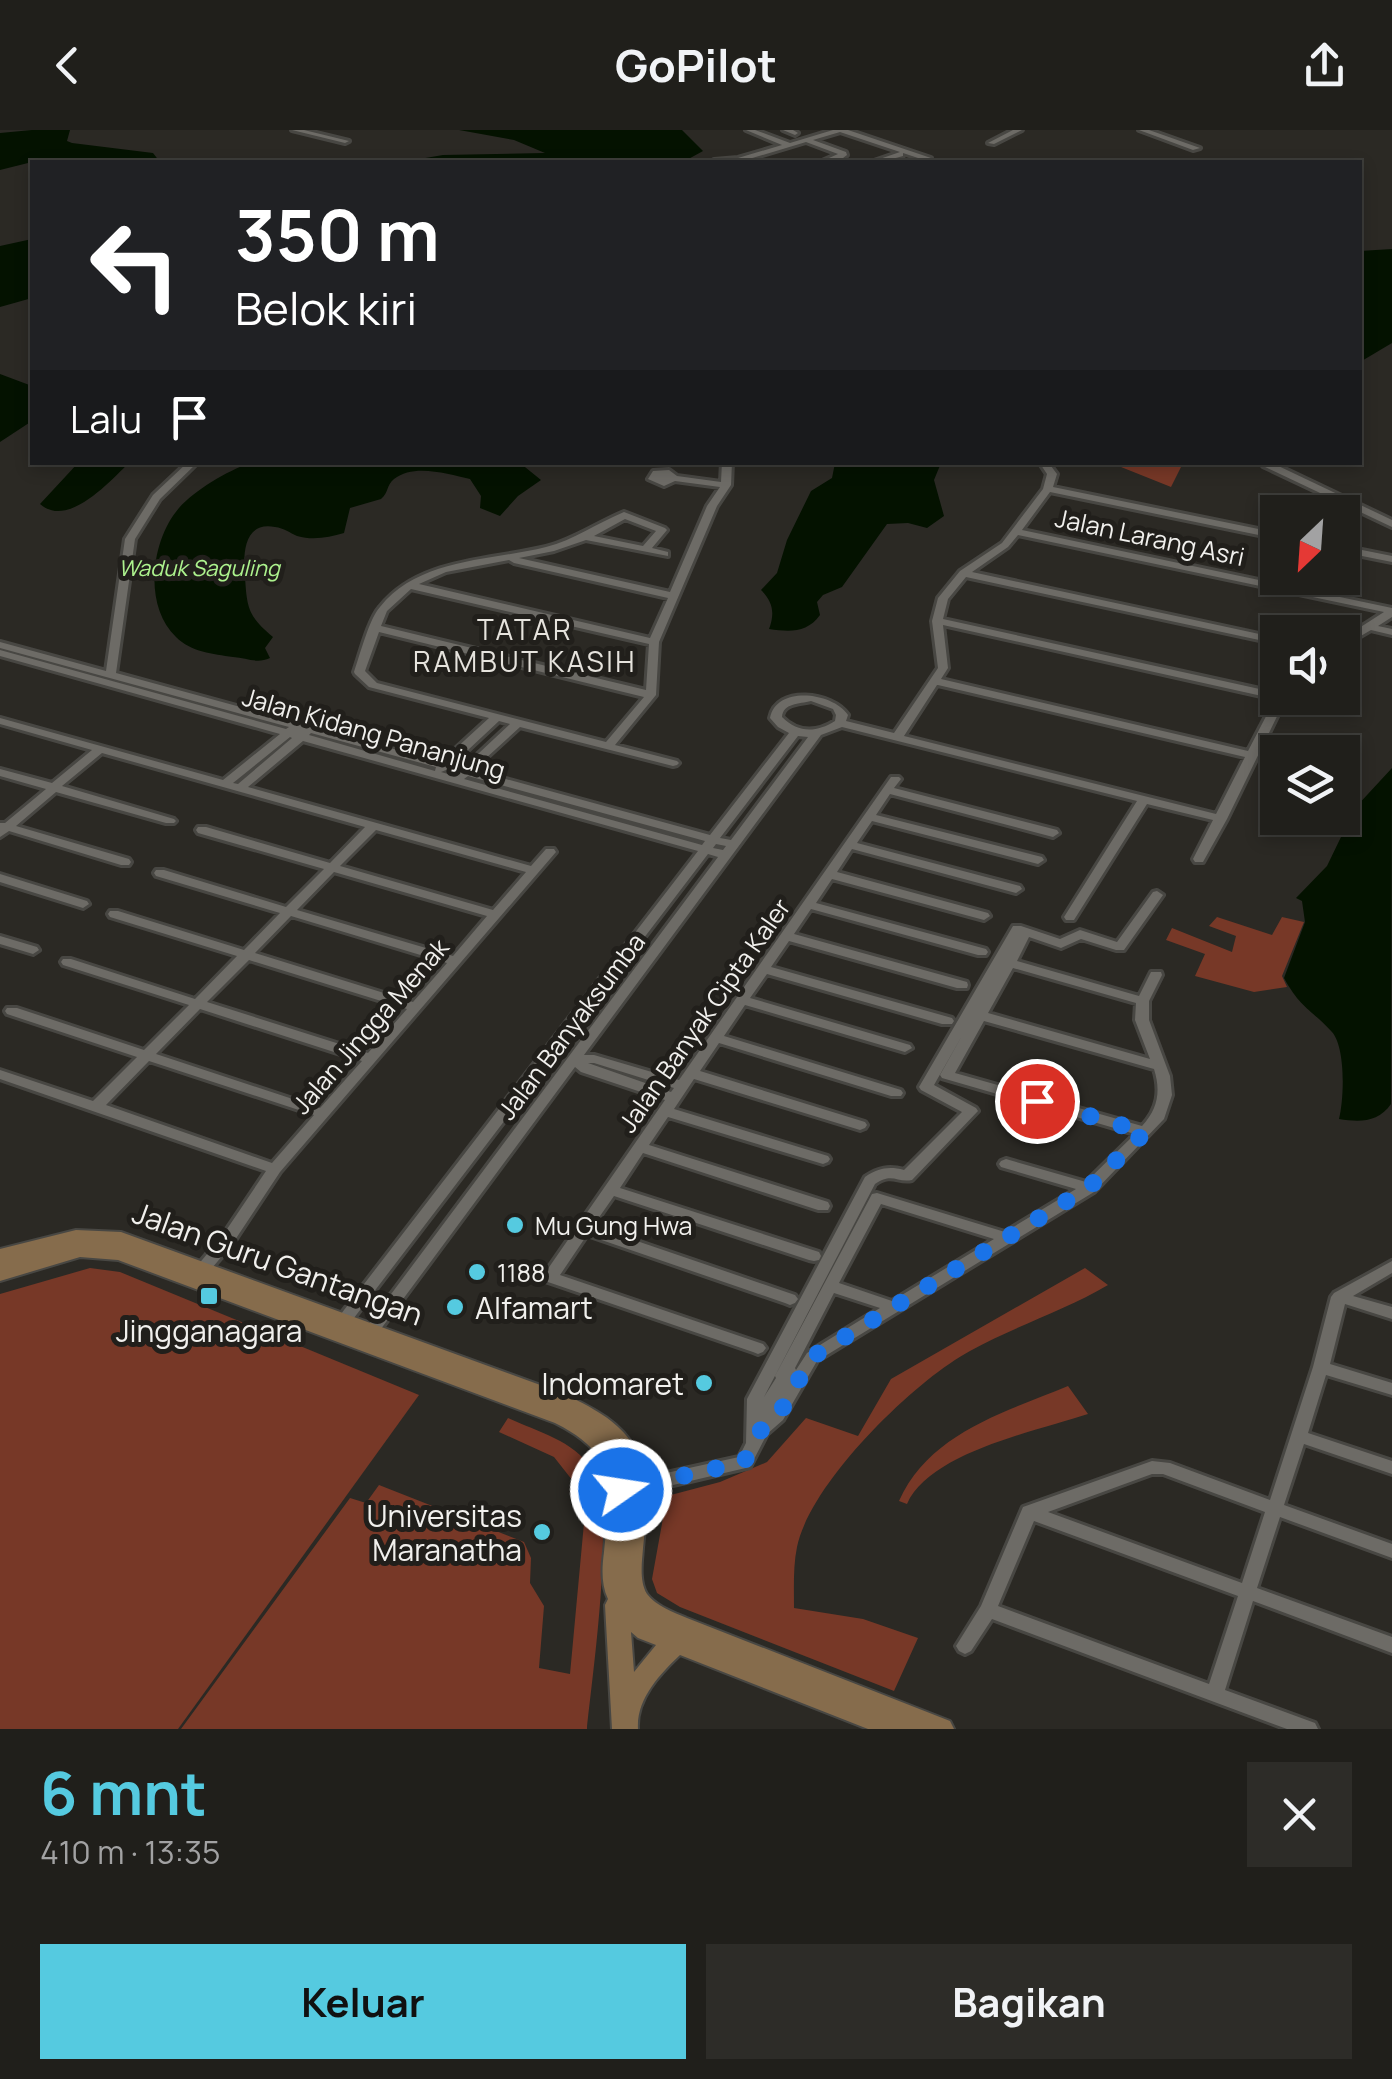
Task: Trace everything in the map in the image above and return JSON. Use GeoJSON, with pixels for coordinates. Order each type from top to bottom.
{"type":"FeatureCollection","features":[{"type":"Feature","properties":{"kind":"street"},"geometry":{"type":"LineString","coordinates":[[295,130],[318,132],[345,142]]}},
{"type":"Feature","properties":{"kind":"street"},"geometry":{"type":"LineString","coordinates":[[749,130],[789,146]]}},
{"type":"Feature","properties":{"kind":"street"},"geometry":{"type":"LineString","coordinates":[[723,160],[840,130],[927,158]]}},
{"type":"Feature","properties":{"kind":"street"},"geometry":{"type":"LineString","coordinates":[[992,143],[1019,130]]}},
{"type":"Feature","properties":{"kind":"street"},"geometry":{"type":"LineString","coordinates":[[1142,130],[1196,148]]}},
{"type":"Feature","properties":{"kind":"street"},"geometry":{"type":"LineString","coordinates":[[806,140],[845,159]]}},
{"type":"Feature","properties":{"kind":"street"},"geometry":{"type":"LineString","coordinates":[[881,160],[900,154]]}},
{"type":"Feature","properties":{"kind":"street"},"geometry":{"type":"LineString","coordinates":[[111,674],[130,539],[156,497],[191,465]]}},
{"type":"Feature","properties":{"kind":"street"},"geometry":{"type":"LineString","coordinates":[[609,746],[651,695],[654,642],[712,506],[726,485],[727,465]]}},
{"type":"Feature","properties":{"kind":"street"},"geometry":{"type":"LineString","coordinates":[[897,738],[938,682],[943,668],[937,622],[943,598],[964,573],[1005,546],[1017,532],[1048,489],[1052,474],[1045,465]]}},
{"type":"Feature","properties":{"kind":"street"},"geometry":{"type":"LineString","coordinates":[[1268,465],[1392,524]]}},
{"type":"Feature","properties":{"kind":"street"},"geometry":{"type":"LineString","coordinates":[[674,478],[726,485]]}},
{"type":"Feature","properties":{"kind":"street"},"geometry":{"type":"LineString","coordinates":[[1048,489],[1260,532]]}},
{"type":"Feature","properties":{"kind":"street"},"geometry":{"type":"LineString","coordinates":[[646,550],[662,530],[624,514],[585,537],[509,558],[443,570],[409,584],[382,610],[359,672],[373,684],[673,763]]}},
{"type":"Feature","properties":{"kind":"street","name":"Jalan Larang Asri"},"geometry":{"type":"LineString","coordinates":[[1017,532],[1392,611]]}},
{"type":"Feature","properties":{"kind":"street"},"geometry":{"type":"LineString","coordinates":[[585,537],[665,554]]}},
{"type":"Feature","properties":{"kind":"street"},"geometry":{"type":"LineString","coordinates":[[1360,553],[1392,559]]}},
{"type":"Feature","properties":{"kind":"street"},"geometry":{"type":"LineString","coordinates":[[509,558],[672,596]]}},
{"type":"Feature","properties":{"kind":"street"},"geometry":{"type":"LineString","coordinates":[[964,573],[1260,637]]}},
{"type":"Feature","properties":{"kind":"street"},"geometry":{"type":"LineString","coordinates":[[409,584],[654,642]]}},
{"type":"Feature","properties":{"kind":"street"},"geometry":{"type":"LineString","coordinates":[[1360,633],[1392,611]]}},
{"type":"Feature","properties":{"kind":"street"},"geometry":{"type":"LineString","coordinates":[[937,622],[1260,693]]}},
{"type":"Feature","properties":{"kind":"street"},"geometry":{"type":"LineString","coordinates":[[1370,627],[1392,632]]}},
{"type":"Feature","properties":{"kind":"street"},"geometry":{"type":"LineString","coordinates":[[376,628],[651,695]]}},
{"type":"Feature","properties":{"kind":"street"},"geometry":{"type":"LineString","coordinates":[[0,645],[15,653]]}},
{"type":"Feature","properties":{"kind":"street","name":"Jalan Kidang Pananjung"},"geometry":{"type":"LineString","coordinates":[[15,653],[111,674],[300,730]]}},
{"type":"Feature","properties":{"kind":"street","name":"Jalan Kidang Pananjung"},"geometry":{"type":"LineString","coordinates":[[15,653],[730,850]]}},
{"type":"Feature","properties":{"kind":"street"},"geometry":{"type":"LineString","coordinates":[[938,682],[1251,755]]}},
{"type":"Feature","properties":{"kind":"street"},"geometry":{"type":"LineString","coordinates":[[840,724],[842,715],[826,701],[797,699],[777,710],[776,718],[795,732],[816,734],[840,724],[1221,819]]}},
{"type":"Feature","properties":{"kind":"street"},"geometry":{"type":"LineString","coordinates":[[1200,859],[1270,715]]}},
{"type":"Feature","properties":{"kind":"street"},"geometry":{"type":"LineString","coordinates":[[440,769],[497,716]]}},
{"type":"Feature","properties":{"kind":"street"},"geometry":{"type":"LineString","coordinates":[[0,721],[534,871]]}},
{"type":"Feature","properties":{"kind":"street"},"geometry":{"type":"LineString","coordinates":[[462,775],[516,722]]}},
{"type":"Feature","properties":{"kind":"street"},"geometry":{"type":"LineString","coordinates":[[233,786],[300,730]]}},
{"type":"Feature","properties":{"kind":"street","name":"Jalan Banyaksumba"},"geometry":{"type":"LineString","coordinates":[[340,1327],[795,732]]}},
{"type":"Feature","properties":{"kind":"street","name":"Jalan Banyaksumba"},"geometry":{"type":"LineString","coordinates":[[367,1337],[816,734]]}},
{"type":"Feature","properties":{"kind":"street"},"geometry":{"type":"LineString","coordinates":[[2,828],[100,749]]}},
{"type":"Feature","properties":{"kind":"street"},"geometry":{"type":"LineString","coordinates":[[0,772],[170,821]]}},
{"type":"Feature","properties":{"kind":"street","name":"Jalan Banyak Cipta Kaler"},"geometry":{"type":"LineString","coordinates":[[758,1348],[550,1276],[892,784],[1053,833]]}},
{"type":"Feature","properties":{"kind":"street"},"geometry":{"type":"LineString","coordinates":[[1070,916],[1144,800]]}},
{"type":"Feature","properties":{"kind":"street"},"geometry":{"type":"LineString","coordinates":[[869,817],[1038,860]]}},
{"type":"Feature","properties":{"kind":"street"},"geometry":{"type":"LineString","coordinates":[[96,1107],[373,826]]}},
{"type":"Feature","properties":{"kind":"street"},"geometry":{"type":"LineString","coordinates":[[2,828],[125,862]]}},
{"type":"Feature","properties":{"kind":"street"},"geometry":{"type":"LineString","coordinates":[[202,830],[496,915]]}},
{"type":"Feature","properties":{"kind":"street"},"geometry":{"type":"LineString","coordinates":[[850,845],[1016,889]]}},
{"type":"Feature","properties":{"kind":"street","name":"Jalan Jingga Menak"},"geometry":{"type":"LineString","coordinates":[[200,1274],[276,1169],[550,852]]}},
{"type":"Feature","properties":{"kind":"street"},"geometry":{"type":"LineString","coordinates":[[160,873],[456,962]]}},
{"type":"Feature","properties":{"kind":"street"},"geometry":{"type":"LineString","coordinates":[[829,874],[984,916]]}},
{"type":"Feature","properties":{"kind":"street"},"geometry":{"type":"LineString","coordinates":[[0,878],[84,904]]}},
{"type":"Feature","properties":{"kind":"street"},"geometry":{"type":"LineString","coordinates":[[758,1436],[755,1399],[870,1181],[880,1174],[896,1172],[907,1176],[971,1112],[926,1087],[1017,929],[1061,944],[1080,934],[1120,948],[1157,896]]}},
{"type":"Feature","properties":{"kind":"street"},"geometry":{"type":"LineString","coordinates":[[807,904],[982,952]]}},
{"type":"Feature","properties":{"kind":"street"},"geometry":{"type":"LineString","coordinates":[[114,914],[416,1007]]}},
{"type":"Feature","properties":{"kind":"street"},"geometry":{"type":"LineString","coordinates":[[786,936],[962,985]]}},
{"type":"Feature","properties":{"kind":"street"},"geometry":{"type":"LineString","coordinates":[[1023,938],[947,1075],[1145,1132]]}},
{"type":"Feature","properties":{"kind":"street"},"geometry":{"type":"LineString","coordinates":[[0,940],[33,950]]}},
{"type":"Feature","properties":{"kind":"street"},"geometry":{"type":"LineString","coordinates":[[68,962],[370,1059]]}},
{"type":"Feature","properties":{"kind":"street"},"geometry":{"type":"LineString","coordinates":[[1010,964],[1143,1001]]}},
{"type":"Feature","properties":{"kind":"street"},"geometry":{"type":"LineString","coordinates":[[764,969],[946,1021]]}},
{"type":"Feature","properties":{"kind":"street"},"geometry":{"type":"LineString","coordinates":[[783,1376],[890,1306],[1088,1188],[1145,1132],[1159,1116],[1165,1096],[1160,1066],[1146,1035],[1143,1001],[1156,975]]}},
{"type":"Feature","properties":{"kind":"street"},"geometry":{"type":"LineString","coordinates":[[742,1000],[906,1048]]}},
{"type":"Feature","properties":{"kind":"street"},"geometry":{"type":"LineString","coordinates":[[12,1011],[324,1114]]}},
{"type":"Feature","properties":{"kind":"street"},"geometry":{"type":"LineString","coordinates":[[982,1016],[1160,1066]]}},
{"type":"Feature","properties":{"kind":"street"},"geometry":{"type":"LineString","coordinates":[[716,1038],[896,1092]]}},
{"type":"Feature","properties":{"kind":"street"},"geometry":{"type":"LineString","coordinates":[[576,1059],[586,1069],[678,1092],[860,1124]]}},
{"type":"Feature","properties":{"kind":"street"},"geometry":{"type":"LineString","coordinates":[[0,1074],[276,1169]]}},
{"type":"Feature","properties":{"kind":"street"},"geometry":{"type":"LineString","coordinates":[[678,1092],[823,1159]]}},
{"type":"Feature","properties":{"kind":"street"},"geometry":{"type":"LineString","coordinates":[[640,1147],[823,1206]]}},
{"type":"Feature","properties":{"kind":"street"},"geometry":{"type":"LineString","coordinates":[[1006,1164],[1088,1188]]}},
{"type":"Feature","properties":{"kind":"street"},"geometry":{"type":"LineString","coordinates":[[610,1190],[814,1256]]}},
{"type":"Feature","properties":{"kind":"street"},"geometry":{"type":"LineString","coordinates":[[758,1436],[763,1411],[877,1198],[1007,1238]]}},
{"type":"Feature","properties":{"kind":"street"},"geometry":{"type":"LineString","coordinates":[[584,1228],[790,1300]]}},
{"type":"Feature","properties":{"kind":"street","name":"Jalan Guru Gantangan"},"geometry":{"type":"LineString","coordinates":[[0,1258],[76,1237],[114,1237],[563,1417],[606,1447],[630,1488],[636,1600],[682,1636],[897,1729]]}},
{"type":"Feature","properties":{"kind":"street","name":"Jalan Guru Gantangan"},"geometry":{"type":"LineString","coordinates":[[0,1273],[91,1248],[200,1274]]}},
{"type":"Feature","properties":{"kind":"street"},"geometry":{"type":"LineString","coordinates":[[1214,1695],[1320,1367],[1339,1296],[1392,1266]]}},
{"type":"Feature","properties":{"kind":"street"},"geometry":{"type":"LineString","coordinates":[[830,1286],[890,1306]]}},
{"type":"Feature","properties":{"kind":"street"},"geometry":{"type":"LineString","coordinates":[[1339,1296],[1392,1313]]}},
{"type":"Feature","properties":{"kind":"street"},"geometry":{"type":"LineString","coordinates":[[630,1488],[744,1462],[758,1436],[778,1416],[812,1357]]}},
{"type":"Feature","properties":{"kind":"street"},"geometry":{"type":"LineString","coordinates":[[1320,1367],[1392,1389]]}},
{"type":"Feature","properties":{"kind":"street"},"geometry":{"type":"LineString","coordinates":[[1298,1436],[1392,1468]]}},
{"type":"Feature","properties":{"kind":"street"},"geometry":{"type":"LineString","coordinates":[[965,1646],[988,1610],[1028,1512],[1152,1467],[1164,1468],[1392,1551]]}},
{"type":"Feature","properties":{"kind":"street","name":"Jalan Guru Gantangan"},"geometry":{"type":"LineString","coordinates":[[630,1488],[614,1568],[616,1600],[635,1624],[682,1636],[941,1729]]}},
{"type":"Feature","properties":{"kind":"street"},"geometry":{"type":"LineString","coordinates":[[1028,1512],[1392,1645]]}},
{"type":"Feature","properties":{"kind":"street"},"geometry":{"type":"LineString","coordinates":[[616,1600],[626,1722]]}},
{"type":"Feature","properties":{"kind":"street"},"geometry":{"type":"LineString","coordinates":[[988,1610],[1308,1729]]}},
{"type":"Feature","properties":{"kind":"street"},"geometry":{"type":"LineString","coordinates":[[626,1722],[646,1672],[682,1636]]}},
{"type":"Feature","properties":{"kind":"shaded area"},"geometry":{"type":"Polygon","coordinates":[[[1116,465],[1182,465],[1171,487],[1116,465]]]}},
{"type":"Feature","properties":{"kind":"shaded area"},"geometry":{"type":"Polygon","coordinates":[[[1217,917],[1272,935],[1282,917],[1304,922],[1282,976],[1287,987],[1254,992],[1195,976],[1205,954],[1166,940],[1172,928],[1232,952],[1236,936],[1209,926],[1217,917]]]}},
{"type":"Feature","properties":{"kind":"shaded area"},"geometry":{"type":"Polygon","coordinates":[[[90,1268],[120,1272],[419,1395],[178,1729],[0,1729],[0,1294],[90,1268]]]}},
{"type":"Feature","properties":{"kind":"shaded area"},"geometry":{"type":"Polygon","coordinates":[[[1085,1268],[1108,1285],[970,1351],[921,1385],[867,1436],[806,1521],[796,1554],[794,1608],[863,1619],[918,1638],[894,1691],[680,1607],[657,1593],[652,1579],[667,1496],[720,1482],[767,1462],[806,1418],[858,1436],[891,1379],[1085,1268]]]}},
{"type":"Feature","properties":{"kind":"shaded area"},"geometry":{"type":"Polygon","coordinates":[[[1068,1386],[1088,1414],[961,1457],[919,1486],[907,1504],[899,1501],[912,1478],[949,1442],[995,1416],[1068,1386]]]}},
{"type":"Feature","properties":{"kind":"shaded area"},"geometry":{"type":"Polygon","coordinates":[[[508,1418],[575,1451],[592,1469],[599,1490],[601,1595],[587,1729],[181,1729],[350,1498],[366,1503],[379,1485],[524,1542],[531,1558],[530,1583],[544,1606],[539,1668],[570,1674],[584,1523],[580,1490],[554,1457],[499,1432],[508,1418]]]}},
{"type":"Feature","properties":{"kind":"water"},"geometry":{"type":"Polygon","coordinates":[[[70,130],[67,141],[72,143],[153,153],[158,160],[30,160],[0,170],[0,133],[70,130]]]}},
{"type":"Feature","properties":{"kind":"water"},"geometry":{"type":"Polygon","coordinates":[[[459,130],[682,130],[703,151],[687,160],[414,160],[443,155],[545,153],[514,140],[459,130]]]}},
{"type":"Feature","properties":{"kind":"water"},"geometry":{"type":"Polygon","coordinates":[[[30,239],[30,299],[0,307],[0,246],[30,239]]]}},
{"type":"Feature","properties":{"kind":"water"},"geometry":{"type":"Polygon","coordinates":[[[1392,249],[1392,343],[1362,361],[1362,251],[1392,249]]]}},
{"type":"Feature","properties":{"kind":"water"},"geometry":{"type":"Polygon","coordinates":[[[0,374],[30,385],[30,422],[0,442],[0,374]]]}},
{"type":"Feature","properties":{"kind":"water","name":"Waduk Saguling"},"geometry":{"type":"Polygon","coordinates":[[[76,465],[127,465],[75,507],[51,510],[40,504],[76,465]]]}},
{"type":"Feature","properties":{"kind":"water","name":"Waduk Saguling"},"geometry":{"type":"Polygon","coordinates":[[[245,465],[522,465],[541,480],[518,496],[500,516],[480,508],[481,496],[470,479],[431,471],[411,472],[394,479],[381,499],[350,508],[344,533],[309,538],[278,528],[257,529],[245,550],[247,596],[250,611],[273,637],[265,648],[270,658],[256,661],[203,652],[182,642],[166,624],[155,591],[157,555],[169,521],[194,494],[245,465]]]}},
{"type":"Feature","properties":{"kind":"water"},"geometry":{"type":"Polygon","coordinates":[[[835,465],[940,465],[934,480],[944,516],[927,528],[908,523],[887,524],[842,587],[817,602],[820,615],[815,621],[798,630],[769,629],[772,608],[761,590],[777,573],[787,540],[811,491],[832,478],[835,465]]]}},
{"type":"Feature","properties":{"kind":"water"},"geometry":{"type":"Polygon","coordinates":[[[1392,768],[1391,1104],[1374,1118],[1361,1121],[1339,1119],[1343,1074],[1337,1040],[1301,1003],[1284,978],[1305,922],[1302,901],[1296,898],[1327,866],[1342,835],[1360,835],[1360,803],[1392,768]]]}},
{"type":"Feature","properties":{"kind":"place","name":"Mu Gung Hwa"},"geometry":{"type":"Point","coordinates":[515,1225]}},
{"type":"Feature","properties":{"kind":"place","name":"1188"},"geometry":{"type":"Point","coordinates":[477,1272]}},
{"type":"Feature","properties":{"kind":"place","name":"Jingganagara"},"geometry":{"type":"Point","coordinates":[209,1296]}},
{"type":"Feature","properties":{"kind":"place","name":"Alfamart"},"geometry":{"type":"Point","coordinates":[455,1307]}},
{"type":"Feature","properties":{"kind":"place","name":"Indomaret"},"geometry":{"type":"Point","coordinates":[704,1383]}},
{"type":"Feature","properties":{"kind":"place","name":"Universitas Maranatha"},"geometry":{"type":"Point","coordinates":[542,1532]}},
{"type":"Feature","properties":{"kind":"district","name":"TATAR RAMBUT KASIH"},"geometry":{"type":"Point","coordinates":[525,645]}},
{"type":"Feature","properties":{"kind":"route"},"geometry":{"type":"LineString","coordinates":[[621,1490],[744,1462],[761,1430],[778,1416],[812,1357],[1088,1188],[1145,1132],[1037,1101]]}}]}
